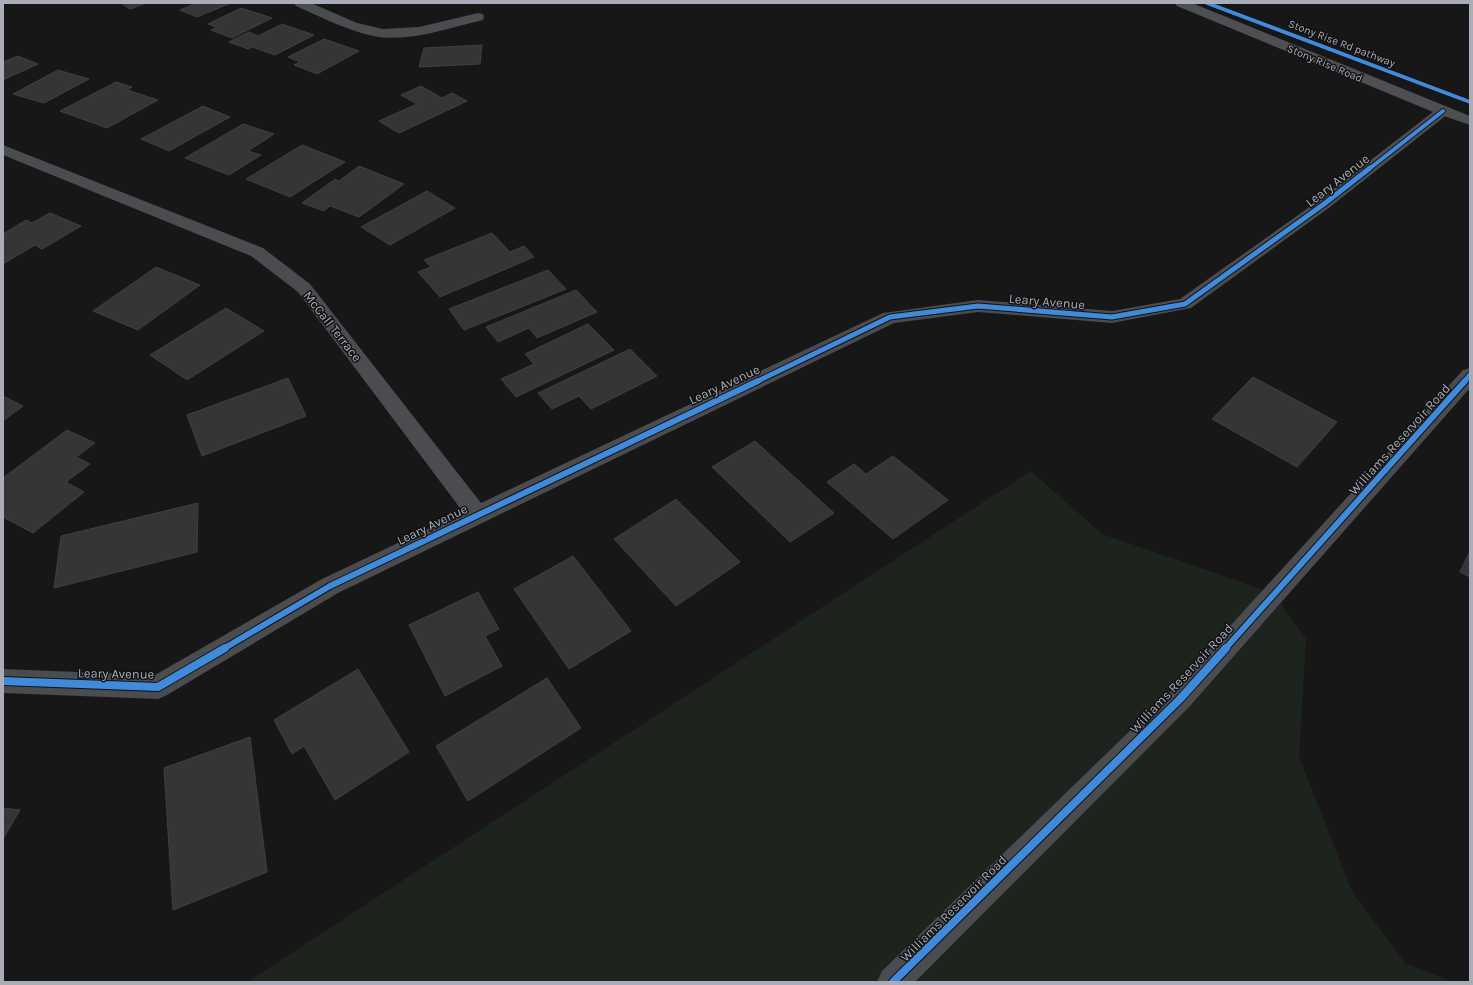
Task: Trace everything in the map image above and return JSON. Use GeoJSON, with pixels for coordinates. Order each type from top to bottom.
{"type":"FeatureCollection","features":[{"type":"Feature","properties":{"kind":"main road","name":"Stony Rise Road"},"geometry":{"type":"LineString","coordinates":[[1181,3],[1442,111],[1470,121]]}},
{"type":"Feature","properties":{"kind":"street"},"geometry":{"type":"LineString","coordinates":[[300,3],[354,25],[381,33],[413,32],[478,17]]}},
{"type":"Feature","properties":{"kind":"street","name":"Leary Avenue"},"geometry":{"type":"LineString","coordinates":[[3,681],[158,687],[330,586],[477,514],[890,317],[978,306],[1112,317],[1185,304],[1324,204],[1442,111]]}},
{"type":"Feature","properties":{"kind":"street","name":"McCall Terrace"},"geometry":{"type":"LineString","coordinates":[[3,150],[257,252],[304,288],[477,514]]}},
{"type":"Feature","properties":{"kind":"street","name":"Williams Reservoir Road"},"geometry":{"type":"LineString","coordinates":[[894,982],[1180,699],[1470,375]]}},
{"type":"Feature","properties":{"kind":"shaded area"},"geometry":{"type":"Polygon","coordinates":[[[1031,471],[1102,534],[1273,593],[1306,639],[1299,757],[1353,894],[1406,964],[1454,982],[247,982],[1031,471]]]}},
{"type":"Feature","properties":{"kind":"building"},"geometry":{"type":"Polygon","coordinates":[[[121,3],[146,3],[130,9],[121,3]]]}},
{"type":"Feature","properties":{"kind":"building"},"geometry":{"type":"Polygon","coordinates":[[[192,3],[231,3],[197,17],[180,10],[194,4],[192,3]]]}},
{"type":"Feature","properties":{"kind":"building"},"geometry":{"type":"Polygon","coordinates":[[[241,8],[272,18],[232,38],[211,30],[217,27],[208,24],[241,8]]]}},
{"type":"Feature","properties":{"kind":"building"},"geometry":{"type":"Polygon","coordinates":[[[282,24],[314,35],[275,55],[252,47],[248,49],[229,42],[249,32],[258,36],[282,24]]]}},
{"type":"Feature","properties":{"kind":"building"},"geometry":{"type":"Polygon","coordinates":[[[324,39],[359,51],[317,74],[294,65],[300,62],[288,57],[324,39]]]}},
{"type":"Feature","properties":{"kind":"building"},"geometry":{"type":"Polygon","coordinates":[[[482,45],[480,64],[419,67],[424,48],[482,45]]]}},
{"type":"Feature","properties":{"kind":"building"},"geometry":{"type":"Polygon","coordinates":[[[18,56],[38,64],[3,80],[3,62],[18,56]]]}},
{"type":"Feature","properties":{"kind":"building"},"geometry":{"type":"Polygon","coordinates":[[[58,70],[89,79],[44,103],[13,94],[58,70]]]}},
{"type":"Feature","properties":{"kind":"building"},"geometry":{"type":"Polygon","coordinates":[[[116,82],[132,87],[127,90],[158,100],[107,128],[60,111],[116,82]]]}},
{"type":"Feature","properties":{"kind":"building"},"geometry":{"type":"Polygon","coordinates":[[[421,86],[442,98],[452,93],[467,101],[399,133],[379,121],[417,104],[401,95],[421,86]]]}},
{"type":"Feature","properties":{"kind":"building"},"geometry":{"type":"Polygon","coordinates":[[[203,106],[230,117],[169,151],[141,139],[203,106]]]}},
{"type":"Feature","properties":{"kind":"building"},"geometry":{"type":"Polygon","coordinates":[[[243,124],[274,134],[248,151],[261,155],[229,175],[185,158],[243,124]]]}},
{"type":"Feature","properties":{"kind":"building"},"geometry":{"type":"Polygon","coordinates":[[[302,145],[345,162],[290,197],[246,179],[302,145]]]}},
{"type":"Feature","properties":{"kind":"building"},"geometry":{"type":"Polygon","coordinates":[[[359,166],[404,184],[359,217],[330,206],[324,211],[302,203],[335,179],[339,181],[359,166]]]}},
{"type":"Feature","properties":{"kind":"building"},"geometry":{"type":"Polygon","coordinates":[[[427,191],[455,208],[390,245],[361,227],[427,191]]]}},
{"type":"Feature","properties":{"kind":"building"},"geometry":{"type":"Polygon","coordinates":[[[50,213],[81,226],[42,249],[35,245],[3,264],[3,234],[26,220],[32,223],[50,213]]]}},
{"type":"Feature","properties":{"kind":"building"},"geometry":{"type":"Polygon","coordinates":[[[492,233],[510,252],[524,246],[534,257],[440,297],[418,272],[431,267],[424,260],[492,233]]]}},
{"type":"Feature","properties":{"kind":"building"},"geometry":{"type":"Polygon","coordinates":[[[156,267],[200,285],[138,330],[93,311],[156,267]]]}},
{"type":"Feature","properties":{"kind":"building"},"geometry":{"type":"Polygon","coordinates":[[[548,270],[566,289],[464,330],[449,309],[548,270]]]}},
{"type":"Feature","properties":{"kind":"building"},"geometry":{"type":"Polygon","coordinates":[[[576,290],[597,312],[537,338],[529,328],[498,342],[486,327],[576,290]]]}},
{"type":"Feature","properties":{"kind":"building"},"geometry":{"type":"Polygon","coordinates":[[[226,308],[264,331],[187,380],[150,355],[226,308]]]}},
{"type":"Feature","properties":{"kind":"building"},"geometry":{"type":"Polygon","coordinates":[[[588,324],[614,350],[516,397],[501,379],[534,364],[525,354],[588,324]]]}},
{"type":"Feature","properties":{"kind":"building"},"geometry":{"type":"Polygon","coordinates":[[[630,349],[657,376],[591,409],[579,396],[552,409],[538,393],[630,349]]]}},
{"type":"Feature","properties":{"kind":"building"},"geometry":{"type":"Polygon","coordinates":[[[1253,377],[1337,422],[1297,467],[1212,419],[1253,377]]]}},
{"type":"Feature","properties":{"kind":"building"},"geometry":{"type":"Polygon","coordinates":[[[288,378],[306,416],[202,456],[187,415],[288,378]]]}},
{"type":"Feature","properties":{"kind":"building"},"geometry":{"type":"Polygon","coordinates":[[[3,396],[23,406],[3,421],[3,396]]]}},
{"type":"Feature","properties":{"kind":"building"},"geometry":{"type":"Polygon","coordinates":[[[67,430],[95,443],[76,457],[90,464],[66,482],[84,492],[33,533],[3,517],[3,478],[67,430]]]}},
{"type":"Feature","properties":{"kind":"building"},"geometry":{"type":"Polygon","coordinates":[[[755,441],[834,513],[790,542],[712,467],[755,441]]]}},
{"type":"Feature","properties":{"kind":"building"},"geometry":{"type":"Polygon","coordinates":[[[893,456],[948,500],[893,539],[827,482],[854,464],[866,474],[893,456]]]}},
{"type":"Feature","properties":{"kind":"building"},"geometry":{"type":"Polygon","coordinates":[[[676,499],[740,562],[676,606],[614,539],[676,499]]]}},
{"type":"Feature","properties":{"kind":"building"},"geometry":{"type":"Polygon","coordinates":[[[198,503],[197,552],[54,588],[61,536],[198,503]]]}},
{"type":"Feature","properties":{"kind":"building"},"geometry":{"type":"Polygon","coordinates":[[[1470,551],[1470,577],[1460,572],[1470,551]]]}},
{"type":"Feature","properties":{"kind":"building"},"geometry":{"type":"Polygon","coordinates":[[[573,556],[631,631],[569,669],[514,589],[573,556]]]}},
{"type":"Feature","properties":{"kind":"building"},"geometry":{"type":"Polygon","coordinates":[[[478,592],[499,629],[485,636],[502,666],[445,696],[409,625],[478,592]]]}},
{"type":"Feature","properties":{"kind":"building"},"geometry":{"type":"Polygon","coordinates":[[[358,669],[409,752],[335,800],[304,746],[292,754],[274,720],[358,669]]]}},
{"type":"Feature","properties":{"kind":"building"},"geometry":{"type":"Polygon","coordinates":[[[547,678],[581,728],[468,801],[436,746],[547,678]]]}},
{"type":"Feature","properties":{"kind":"building"},"geometry":{"type":"Polygon","coordinates":[[[250,737],[267,872],[173,910],[164,768],[250,737]]]}},
{"type":"Feature","properties":{"kind":"building"},"geometry":{"type":"Polygon","coordinates":[[[3,808],[20,810],[3,839],[3,808]]]}},
{"type":"Feature","properties":{"kind":"cycle path","name":"Stony Rise Rd pathway"},"geometry":{"type":"LineString","coordinates":[[1207,3],[1470,102]]}},
{"type":"Feature","properties":{"kind":"cycle path"},"geometry":{"type":"LineString","coordinates":[[3,681],[158,687],[330,586],[890,317],[978,306],[1112,317],[1185,304],[1324,204],[1443,111]]}},
{"type":"Feature","properties":{"kind":"cycle path"},"geometry":{"type":"LineString","coordinates":[[893,982],[1180,699],[1470,375]]}}]}
